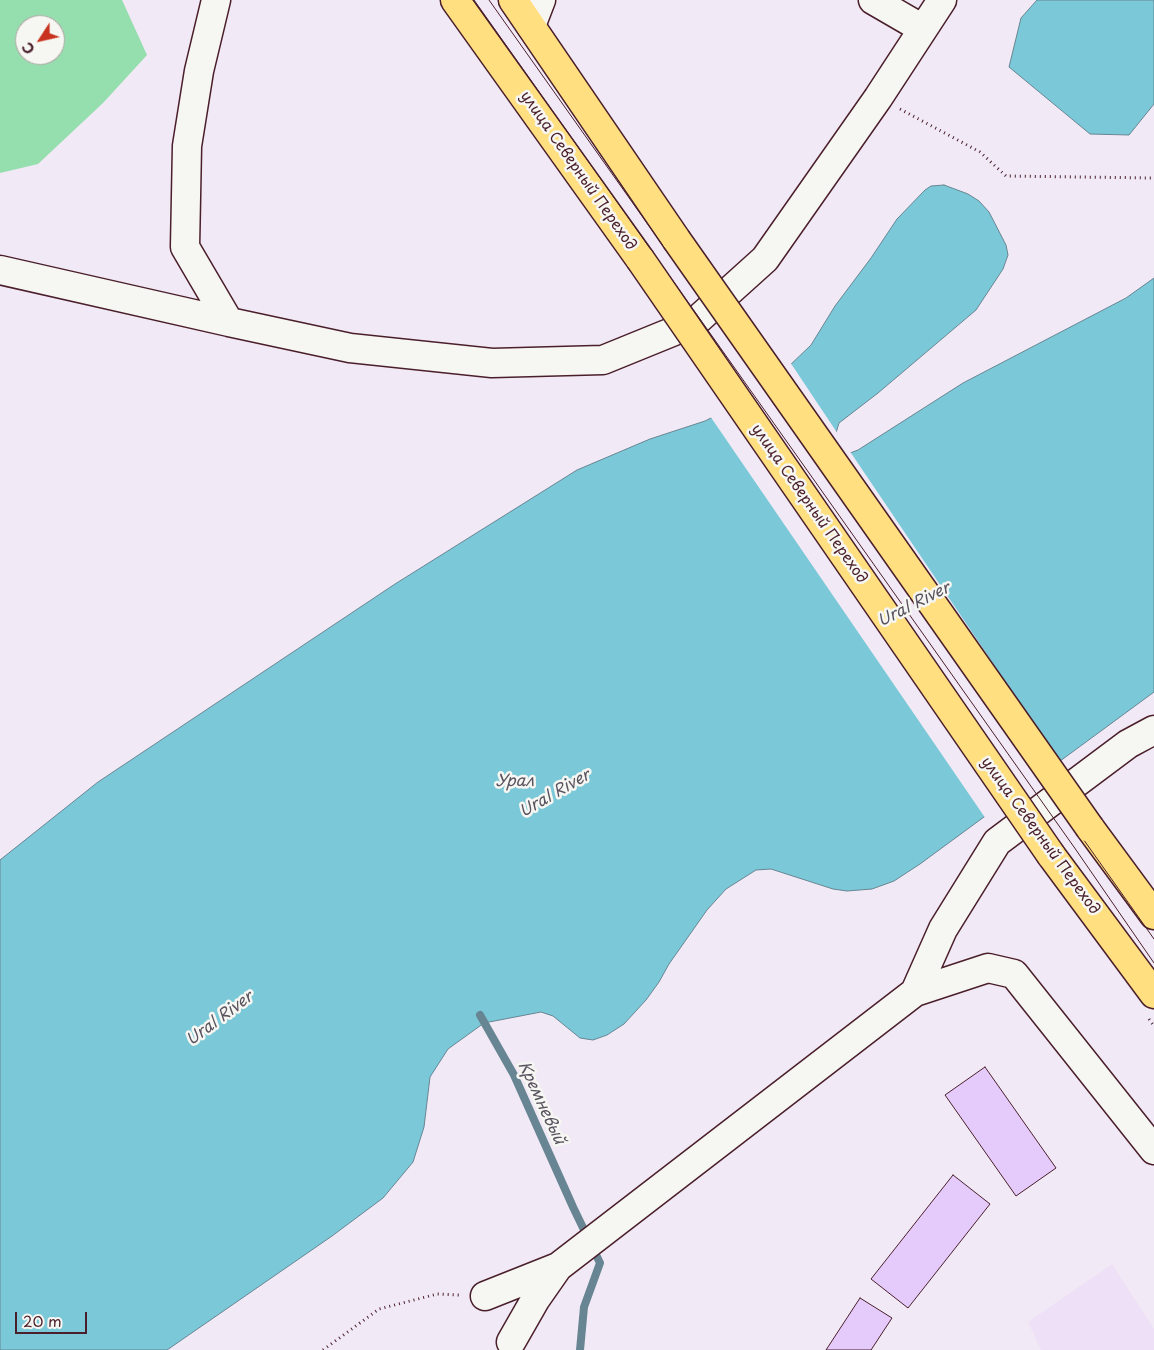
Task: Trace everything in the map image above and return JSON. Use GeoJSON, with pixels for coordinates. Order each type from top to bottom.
{"type":"FeatureCollection","features":[{"type":"Feature","properties":{"kind":"main road"},"geometry":{"type":"LineString","coordinates":[[513,0],[676,239],[1090,828],[1154,915]]}},
{"type":"Feature","properties":{"kind":"main road","name":"улица Северный Переход"},"geometry":{"type":"LineString","coordinates":[[460,6],[640,259],[1051,855],[1154,994]]}},
{"type":"Feature","properties":{"kind":"lane"},"geometry":{"type":"LineString","coordinates":[[216,0],[199,71],[187,146],[185,247],[229,322]]}},
{"type":"Feature","properties":{"kind":"lane"},"geometry":{"type":"LineString","coordinates":[[531,26],[541,0]]}},
{"type":"Feature","properties":{"kind":"lane"},"geometry":{"type":"LineString","coordinates":[[873,0],[922,29]]}},
{"type":"Feature","properties":{"kind":"lane"},"geometry":{"type":"LineString","coordinates":[[0,270],[350,348],[492,363],[603,360],[694,323],[765,259],[878,98],[942,0]]}},
{"type":"Feature","properties":{"kind":"lane"},"geometry":{"type":"LineString","coordinates":[[915,992],[943,929],[997,842],[1128,744],[1154,730]]}},
{"type":"Feature","properties":{"kind":"lane"},"geometry":{"type":"LineString","coordinates":[[485,1296],[558,1267],[915,992],[988,968],[1014,974],[1154,1150]]}},
{"type":"Feature","properties":{"kind":"lane"},"geometry":{"type":"LineString","coordinates":[[511,1342],[558,1267]]}},
{"type":"Feature","properties":{"kind":"path"},"geometry":{"type":"LineString","coordinates":[[878,98],[980,152],[1006,176],[1154,178]]}},
{"type":"Feature","properties":{"kind":"path"},"geometry":{"type":"LineString","coordinates":[[323,1350],[378,1309],[437,1294],[485,1296]]}},
{"type":"Feature","properties":{"kind":"shaded area"},"geometry":{"type":"Polygon","coordinates":[[[1112,1264],[1154,1329],[1154,1350],[1041,1350],[1028,1322],[1112,1264]]]}},
{"type":"Feature","properties":{"kind":"green space"},"geometry":{"type":"Polygon","coordinates":[[[0,0],[122,0],[147,55],[103,103],[38,164],[0,173],[0,0]]]}},
{"type":"Feature","properties":{"kind":"water"},"geometry":{"type":"Polygon","coordinates":[[[1037,0],[1154,0],[1154,104],[1129,135],[1090,134],[1009,67],[1021,18],[1037,0]]]}},
{"type":"Feature","properties":{"kind":"water","name":"Урал"},"geometry":{"type":"Polygon","coordinates":[[[944,185],[968,194],[979,201],[989,212],[1006,245],[1008,255],[1003,269],[976,310],[878,393],[839,423],[835,436],[839,447],[850,453],[858,450],[963,383],[1126,298],[1154,278],[1154,692],[920,864],[894,881],[872,889],[847,891],[833,889],[771,869],[756,870],[726,889],[707,910],[646,1000],[624,1024],[607,1035],[593,1040],[580,1038],[553,1016],[541,1012],[484,1023],[448,1049],[430,1077],[424,1127],[413,1162],[383,1198],[332,1236],[167,1350],[0,1350],[0,860],[98,782],[395,584],[577,470],[650,439],[705,421],[729,409],[786,369],[811,345],[835,306],[897,219],[925,190],[931,186],[944,185]]]}},
{"type":"Feature","properties":{"kind":"pier"},"geometry":{"type":"Polygon","coordinates":[[[790,362],[838,434],[841,445],[849,450],[1061,764],[986,819],[710,416],[752,391],[790,362]]]}},
{"type":"Feature","properties":{"kind":"building"},"geometry":{"type":"Polygon","coordinates":[[[985,1067],[1056,1168],[1016,1196],[945,1095],[985,1067]]]}},
{"type":"Feature","properties":{"kind":"building"},"geometry":{"type":"Polygon","coordinates":[[[953,1175],[990,1204],[908,1308],[871,1279],[953,1175]]]}},
{"type":"Feature","properties":{"kind":"building"},"geometry":{"type":"Polygon","coordinates":[[[860,1298],[892,1318],[871,1350],[826,1350],[860,1298]]]}},
{"type":"Feature","properties":{"kind":"waterway","name":"Кремневый"},"geometry":{"type":"LineString","coordinates":[[480,1015],[514,1075],[600,1263],[584,1307],[580,1350]]}},
{"type":"Feature","properties":{"kind":"tram line"},"geometry":{"type":"LineString","coordinates":[[474,0],[1074,847],[1154,963]]}},
{"type":"Feature","properties":{"kind":"tram line"},"geometry":{"type":"LineString","coordinates":[[489,0],[1154,939]]}},
{"type":"Feature","properties":{"kind":"water label","name":"Ural River"},"geometry":{"type":"Point","coordinates":[914,605]}},
{"type":"Feature","properties":{"kind":"water label","name":"Ural River"},"geometry":{"type":"Point","coordinates":[555,794]}},
{"type":"Feature","properties":{"kind":"water label","name":"Ural River"},"geometry":{"type":"Point","coordinates":[220,1019]}}]}
